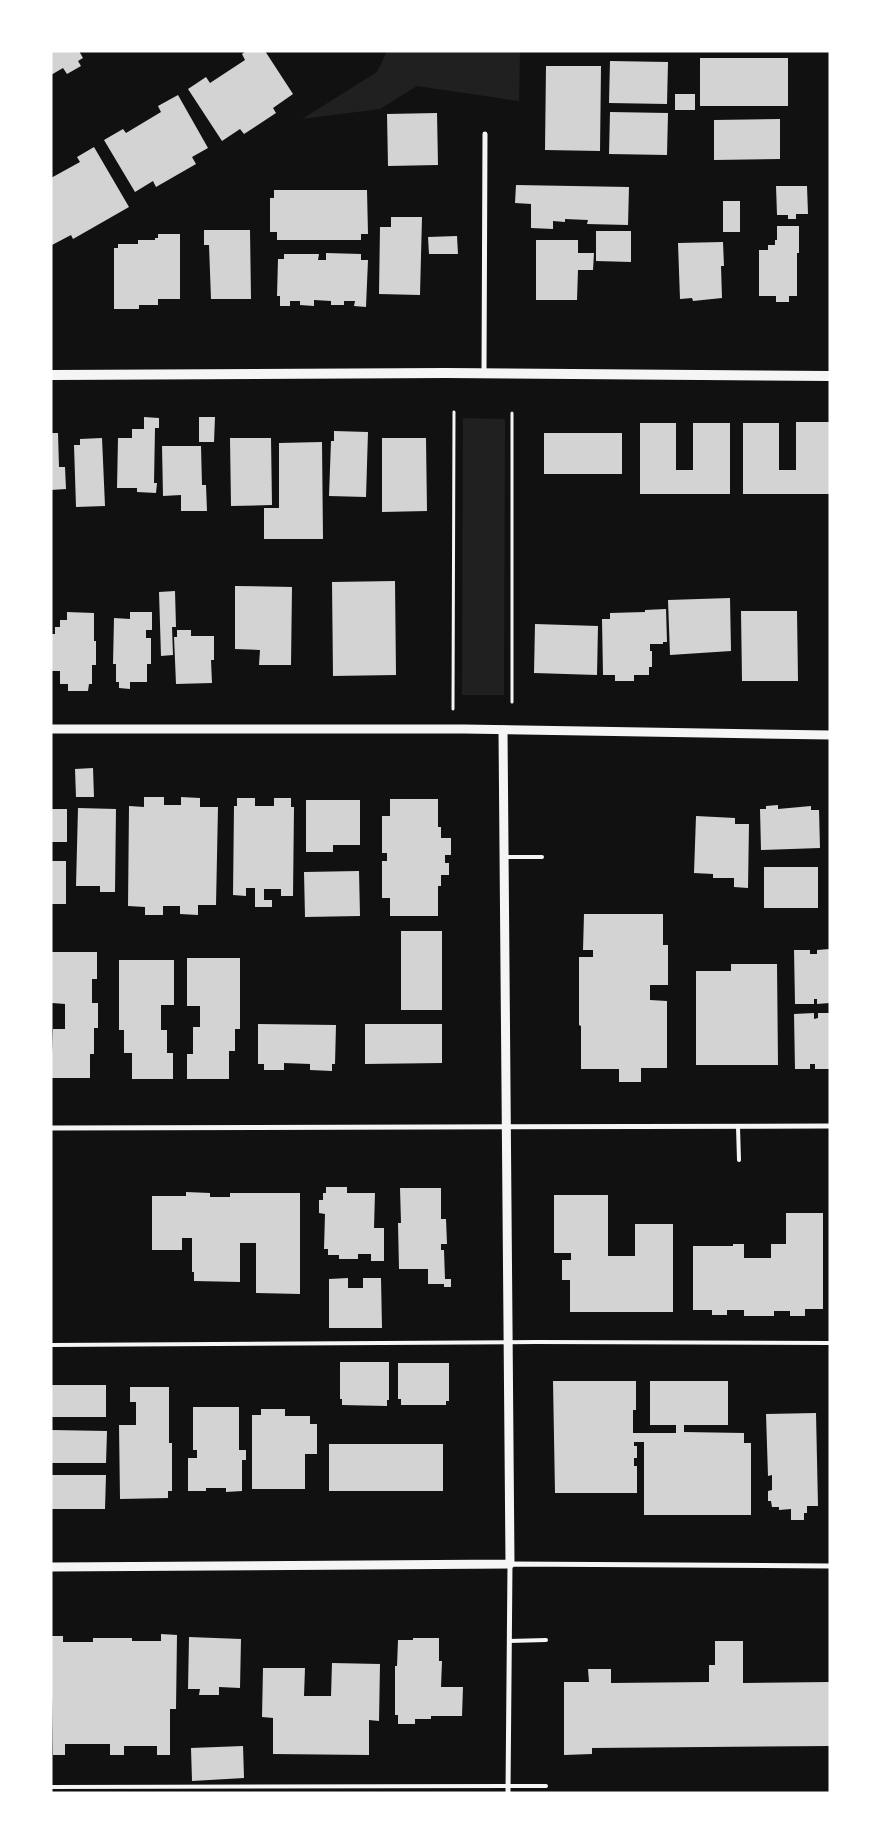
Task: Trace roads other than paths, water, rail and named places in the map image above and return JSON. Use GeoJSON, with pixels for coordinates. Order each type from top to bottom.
{"type":"FeatureCollection","features":[{"type":"Feature","properties":{"kind":"main road"},"geometry":{"type":"LineString","coordinates":[[51,375],[484,373],[830,376]]}},
{"type":"Feature","properties":{"kind":"street"},"geometry":{"type":"LineString","coordinates":[[484,373],[485,134]]}},
{"type":"Feature","properties":{"kind":"street"},"geometry":{"type":"LineString","coordinates":[[51,728],[503,730],[830,735]]}},
{"type":"Feature","properties":{"kind":"street"},"geometry":{"type":"LineString","coordinates":[[503,730],[510,1564],[508,1793]]}},
{"type":"Feature","properties":{"kind":"street"},"geometry":{"type":"LineString","coordinates":[[51,1128],[830,1126]]}},
{"type":"Feature","properties":{"kind":"street"},"geometry":{"type":"LineString","coordinates":[[51,1567],[510,1564],[830,1566]]}},
{"type":"Feature","properties":{"kind":"lane"},"geometry":{"type":"LineString","coordinates":[[504,857],[542,857]]}},
{"type":"Feature","properties":{"kind":"lane"},"geometry":{"type":"LineString","coordinates":[[738,1127],[739,1160]]}},
{"type":"Feature","properties":{"kind":"lane"},"geometry":{"type":"LineString","coordinates":[[51,1345],[508,1342],[830,1343]]}},
{"type":"Feature","properties":{"kind":"lane"},"geometry":{"type":"LineString","coordinates":[[508,1641],[546,1640]]}},
{"type":"Feature","properties":{"kind":"lane"},"geometry":{"type":"LineString","coordinates":[[51,1787],[546,1786]]}}]}
